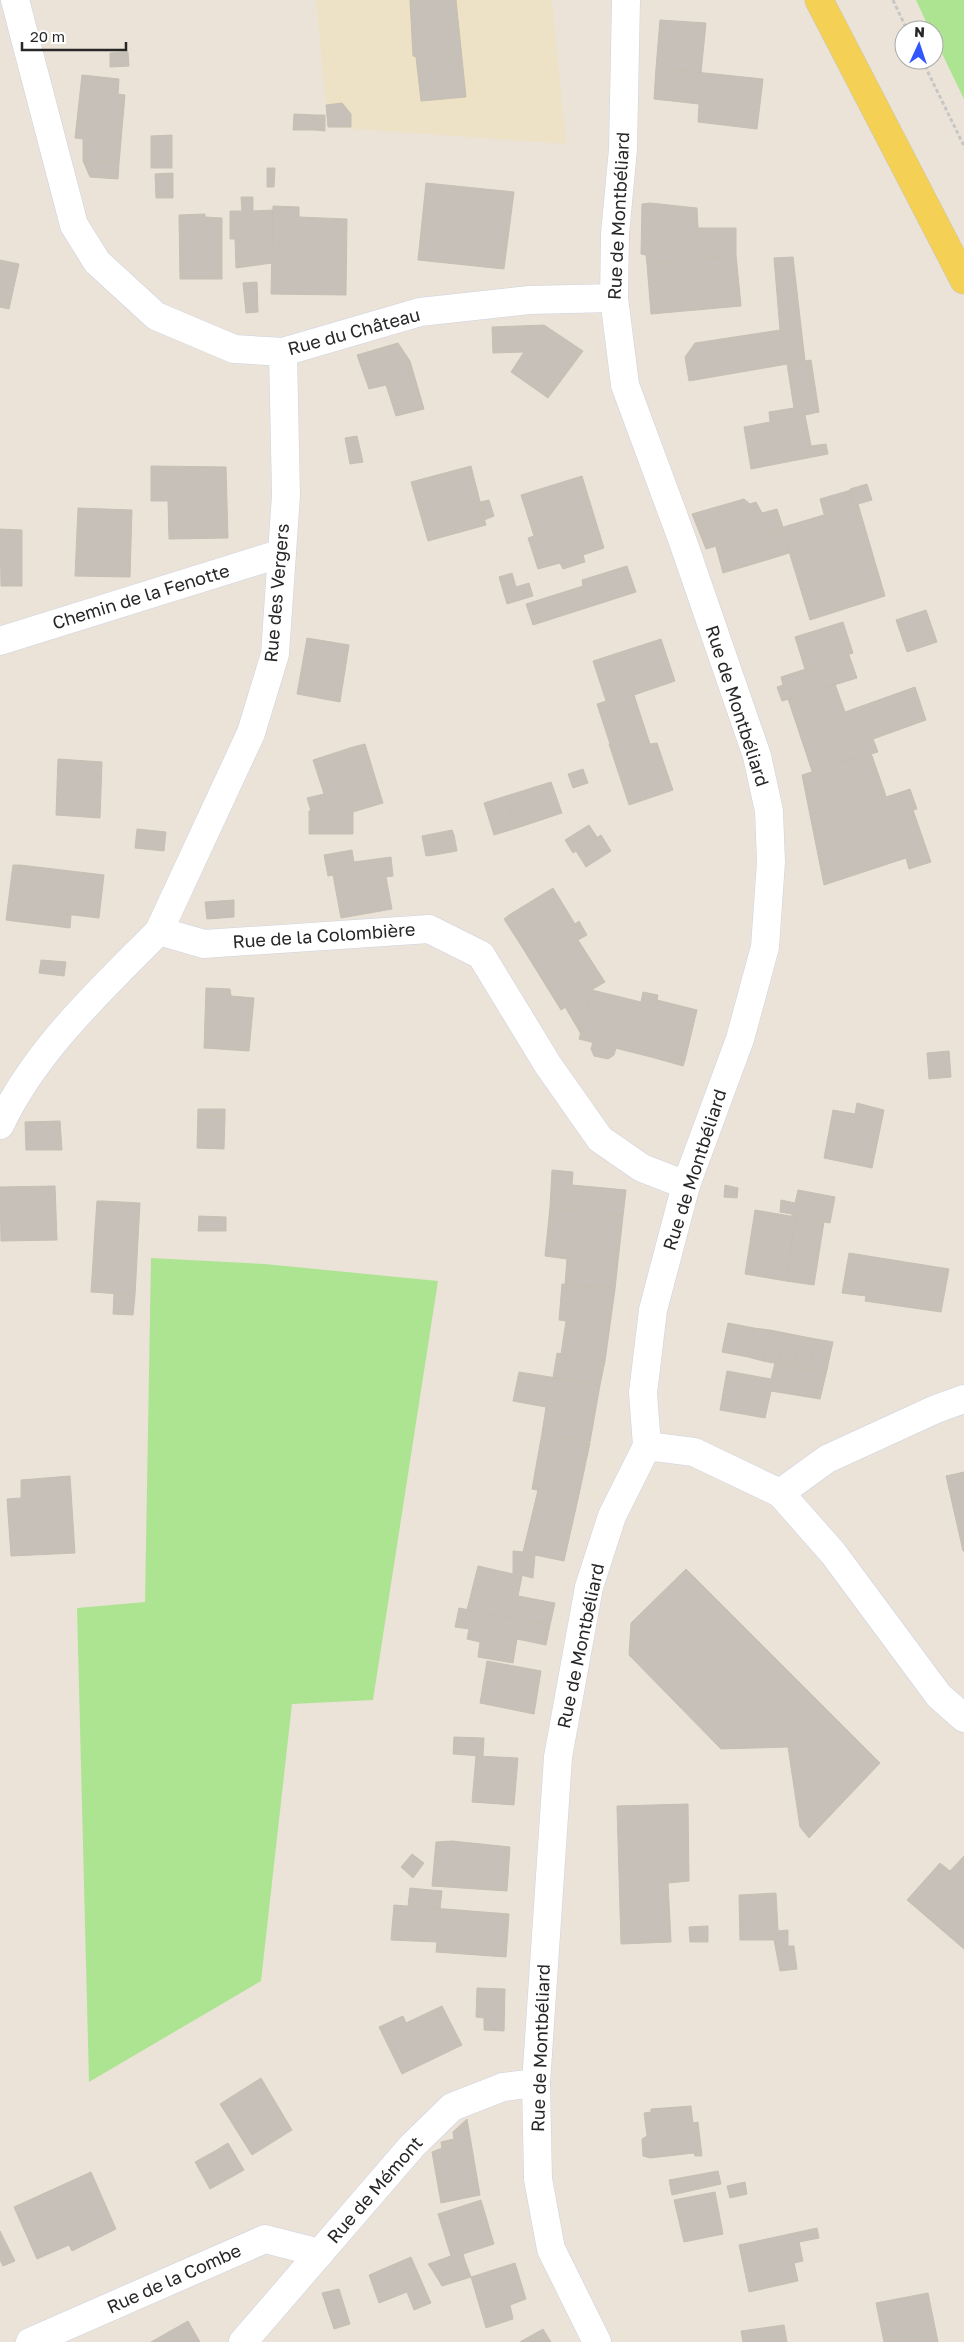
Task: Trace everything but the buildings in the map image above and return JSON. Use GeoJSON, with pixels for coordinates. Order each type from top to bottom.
{"type":"FeatureCollection","features":[{"type":"Feature","properties":{"kind":"main road"},"geometry":{"type":"LineString","coordinates":[[819,0],[964,280]]}},
{"type":"Feature","properties":{"kind":"street","name":"Rue du Château"},"geometry":{"type":"LineString","coordinates":[[15,0],[74,225],[98,262],[156,316],[234,349],[283,352],[420,312],[529,300],[614,298]]}},
{"type":"Feature","properties":{"kind":"street","name":"Rue de Montbéliard"},"geometry":{"type":"LineString","coordinates":[[596,2342],[551,2249],[538,2179],[536,2083],[558,1757],[589,1587],[612,1516],[646,1446],[644,1393],[653,1310],[686,1185],[740,1039],[765,947],[772,862],[769,811],[757,756],[682,539],[625,385],[614,298],[614,234],[623,149],[626,0]]}},
{"type":"Feature","properties":{"kind":"street","name":"Rue des Vergers"},"geometry":{"type":"LineString","coordinates":[[159,930],[251,733],[274,654],[286,495],[283,352]]}},
{"type":"Feature","properties":{"kind":"street","name":"Chemin de la Fenotte"},"geometry":{"type":"LineString","coordinates":[[0,641],[282,553]]}},
{"type":"Feature","properties":{"kind":"street","name":"Rue de la Colombière"},"geometry":{"type":"LineString","coordinates":[[159,930],[204,944],[429,929],[481,956],[548,1065],[600,1140],[642,1168],[686,1185]]}},
{"type":"Feature","properties":{"kind":"street"},"geometry":{"type":"LineString","coordinates":[[0,1125],[14,1097],[62,1032],[159,930]]}},
{"type":"Feature","properties":{"kind":"street"},"geometry":{"type":"LineString","coordinates":[[780,1493],[827,1459],[936,1408],[964,1398]]}},
{"type":"Feature","properties":{"kind":"street"},"geometry":{"type":"LineString","coordinates":[[646,1446],[694,1452],[780,1493],[834,1553],[939,1696],[964,1718]]}},
{"type":"Feature","properties":{"kind":"street","name":"Rue de Mémont"},"geometry":{"type":"LineString","coordinates":[[243,2342],[412,2146],[452,2107],[503,2087],[536,2083]]}},
{"type":"Feature","properties":{"kind":"street","name":"Rue de la Combe"},"geometry":{"type":"LineString","coordinates":[[30,2342],[265,2239],[320,2253]]}},
{"type":"Feature","properties":{"kind":"path"},"geometry":{"type":"LineString","coordinates":[[893,0],[902,20]]}},
{"type":"Feature","properties":{"kind":"path"},"geometry":{"type":"LineString","coordinates":[[927,70],[964,146]]}},
{"type":"Feature","properties":{"kind":"shaded area"},"geometry":{"type":"Polygon","coordinates":[[[316,0],[552,0],[566,144],[328,127],[316,0]]]}},
{"type":"Feature","properties":{"kind":"green space"},"geometry":{"type":"Polygon","coordinates":[[[916,0],[964,0],[964,99],[944,58],[944,20],[925,20],[916,0]]]}},
{"type":"Feature","properties":{"kind":"green space"},"geometry":{"type":"Polygon","coordinates":[[[151,1258],[265,1264],[438,1281],[373,1700],[292,1704],[261,1981],[89,2082],[77,1608],[145,1602],[151,1258]]]}}]}
